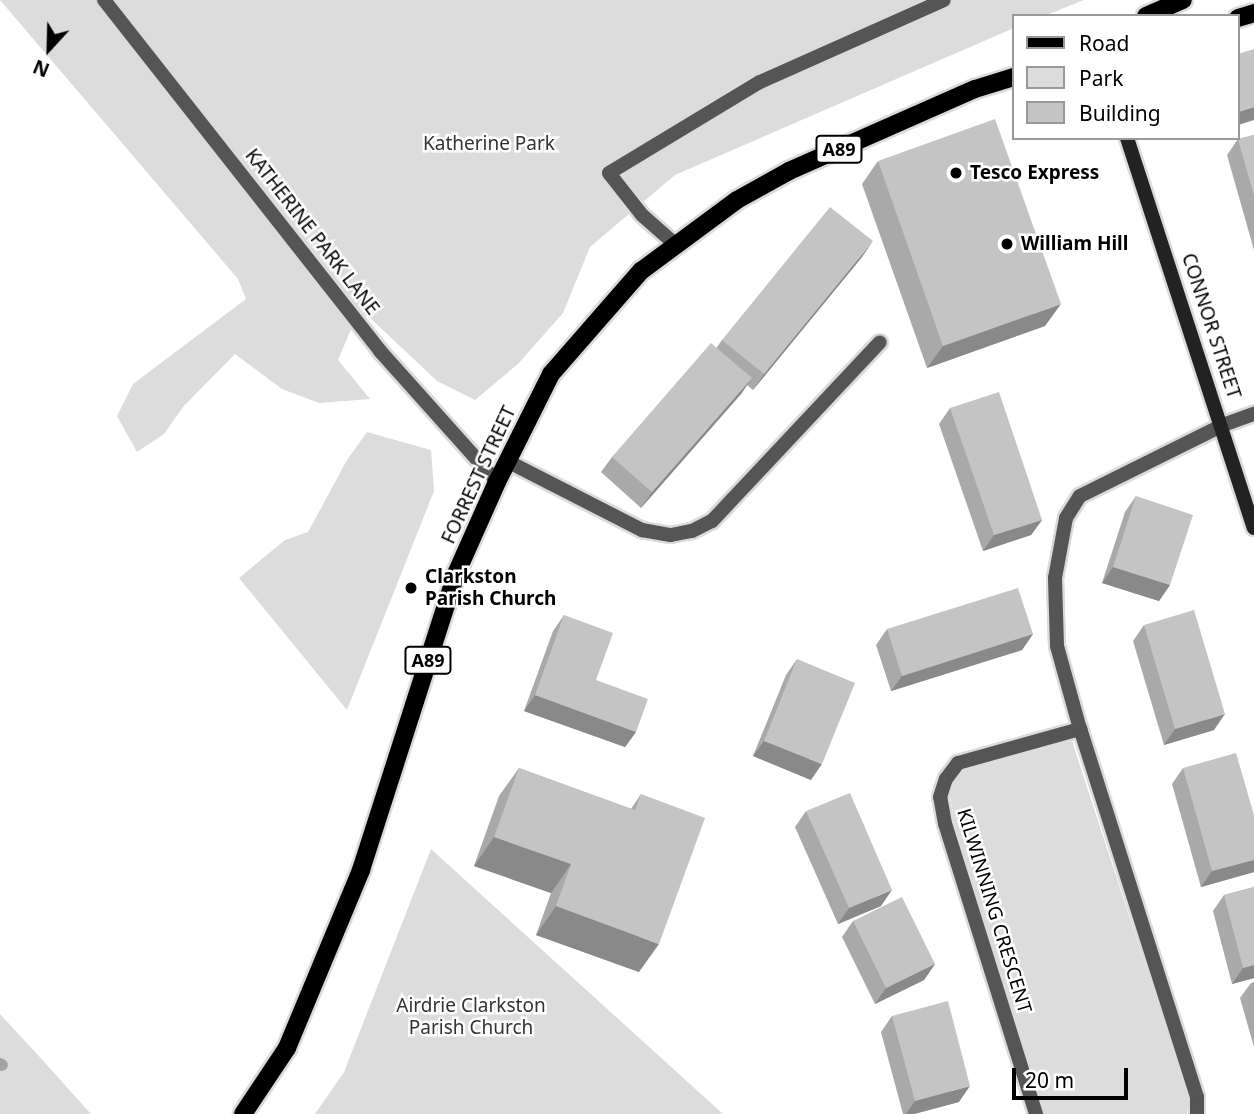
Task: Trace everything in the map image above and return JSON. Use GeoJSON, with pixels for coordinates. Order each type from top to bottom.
{"type":"FeatureCollection","features":[{"type":"Feature","properties":{"kind":"main road"},"geometry":{"type":"LineString","coordinates":[[1151,14],[1183,0]]}},
{"type":"Feature","properties":{"kind":"main road","name":"FORREST STREET"},"geometry":{"type":"LineString","coordinates":[[243,1114],[287,1048],[361,870],[456,574],[497,482],[551,374],[641,271],[737,200],[789,171],[975,89],[1012,79]]}},
{"type":"Feature","properties":{"kind":"main road","name":"CONNOR STREET"},"geometry":{"type":"LineString","coordinates":[[1128,140],[1223,425],[1254,528]]}},
{"type":"Feature","properties":{"kind":"street","name":"KATHERINE PARK LANE"},"geometry":{"type":"LineString","coordinates":[[104,0],[380,351],[497,482]]}},
{"type":"Feature","properties":{"kind":"street"},"geometry":{"type":"LineString","coordinates":[[676,245],[642,215],[609,173],[760,82],[944,0]]}},
{"type":"Feature","properties":{"kind":"street"},"geometry":{"type":"LineString","coordinates":[[507,461],[642,530],[671,534],[692,531],[712,520],[880,342]]}},
{"type":"Feature","properties":{"kind":"street"},"geometry":{"type":"LineString","coordinates":[[1197,1114],[1197,1097],[1080,729],[1057,646],[1055,578],[1066,518],[1080,496],[1223,425],[1254,414]]}},
{"type":"Feature","properties":{"kind":"street","name":"KILWINNING CRESCENT"},"geometry":{"type":"LineString","coordinates":[[1037,1114],[950,837],[940,797],[946,779],[958,763],[1080,729]]}},
{"type":"Feature","properties":{"kind":"green space","name":"Katherine Park"},"geometry":{"type":"Polygon","coordinates":[[[0,0],[1084,0],[1049,14],[1012,14],[1012,29],[675,175],[590,247],[563,313],[518,364],[475,400],[437,381],[368,316],[355,320],[338,360],[370,399],[319,403],[282,389],[235,354],[183,407],[164,434],[137,452],[117,416],[133,384],[246,299],[238,279],[0,0]]]}},
{"type":"Feature","properties":{"kind":"green space"},"geometry":{"type":"Polygon","coordinates":[[[367,432],[431,450],[434,491],[347,710],[239,578],[285,540],[308,532],[347,460],[367,432]]]}},
{"type":"Feature","properties":{"kind":"green space"},"geometry":{"type":"Polygon","coordinates":[[[1072,741],[1189,1099],[1187,1114],[1045,1114],[954,822],[949,789],[964,771],[1072,741]]]}},
{"type":"Feature","properties":{"kind":"green space","name":"Airdrie Clarkston Parish Church"},"geometry":{"type":"Polygon","coordinates":[[[431,849],[723,1114],[315,1114],[344,1072],[431,849]]]}},
{"type":"Feature","properties":{"kind":"green space"},"geometry":{"type":"Polygon","coordinates":[[[0,1014],[47,1065],[91,1114],[0,1114],[0,1014]]]}},
{"type":"Feature","properties":{"kind":"building"},"geometry":{"type":"Polygon","coordinates":[[[1254,49],[1254,107],[1240,111],[1240,53],[1254,49]]]}},
{"type":"Feature","properties":{"kind":"building"},"geometry":{"type":"Polygon","coordinates":[[[995,119],[1061,304],[943,346],[878,161],[995,119]]]}},
{"type":"Feature","properties":{"kind":"building"},"geometry":{"type":"Polygon","coordinates":[[[1254,135],[1254,196],[1238,140],[1254,135]]]}},
{"type":"Feature","properties":{"kind":"building"},"geometry":{"type":"Polygon","coordinates":[[[830,207],[873,241],[764,374],[722,340],[830,207]]]}},
{"type":"Feature","properties":{"kind":"building"},"geometry":{"type":"Polygon","coordinates":[[[711,343],[752,378],[652,492],[612,457],[711,343]]]}},
{"type":"Feature","properties":{"kind":"building"},"geometry":{"type":"Polygon","coordinates":[[[999,392],[1042,520],[994,535],[950,408],[999,392]]]}},
{"type":"Feature","properties":{"kind":"building"},"geometry":{"type":"Polygon","coordinates":[[[1136,496],[1193,515],[1170,585],[1113,567],[1136,496]]]}},
{"type":"Feature","properties":{"kind":"building"},"geometry":{"type":"Polygon","coordinates":[[[1018,588],[1033,634],[902,676],[887,629],[1018,588]]]}},
{"type":"Feature","properties":{"kind":"building"},"geometry":{"type":"Polygon","coordinates":[[[1194,610],[1225,714],[1175,729],[1144,625],[1194,610]]]}},
{"type":"Feature","properties":{"kind":"building"},"geometry":{"type":"Polygon","coordinates":[[[564,615],[613,633],[596,680],[648,699],[636,732],[535,695],[564,615]]]}},
{"type":"Feature","properties":{"kind":"building"},"geometry":{"type":"Polygon","coordinates":[[[797,659],[855,683],[822,764],[764,741],[797,659]]]}},
{"type":"Feature","properties":{"kind":"building"},"geometry":{"type":"Polygon","coordinates":[[[1236,753],[1254,815],[1254,860],[1212,871],[1183,768],[1236,753]]]}},
{"type":"Feature","properties":{"kind":"building"},"geometry":{"type":"Polygon","coordinates":[[[519,768],[635,810],[641,794],[705,818],[659,944],[556,906],[571,864],[494,837],[519,768]]]}},
{"type":"Feature","properties":{"kind":"building"},"geometry":{"type":"Polygon","coordinates":[[[850,793],[892,890],[849,908],[806,811],[850,793]]]}},
{"type":"Feature","properties":{"kind":"building"},"geometry":{"type":"Polygon","coordinates":[[[1254,887],[1254,965],[1243,968],[1224,895],[1254,887]]]}},
{"type":"Feature","properties":{"kind":"building"},"geometry":{"type":"Polygon","coordinates":[[[902,897],[935,964],[886,988],[853,921],[902,897]]]}},
{"type":"Feature","properties":{"kind":"building"},"geometry":{"type":"Polygon","coordinates":[[[948,1001],[970,1086],[915,1101],[892,1016],[948,1001]]]}},
{"type":"Feature","properties":{"kind":"place","name":"Tesco Express"},"geometry":{"type":"Point","coordinates":[956,173]}},
{"type":"Feature","properties":{"kind":"place","name":"William Hill"},"geometry":{"type":"Point","coordinates":[1007,244]}},
{"type":"Feature","properties":{"kind":"place","name":"Clarkston Parish Church"},"geometry":{"type":"Point","coordinates":[411,588]}}]}
